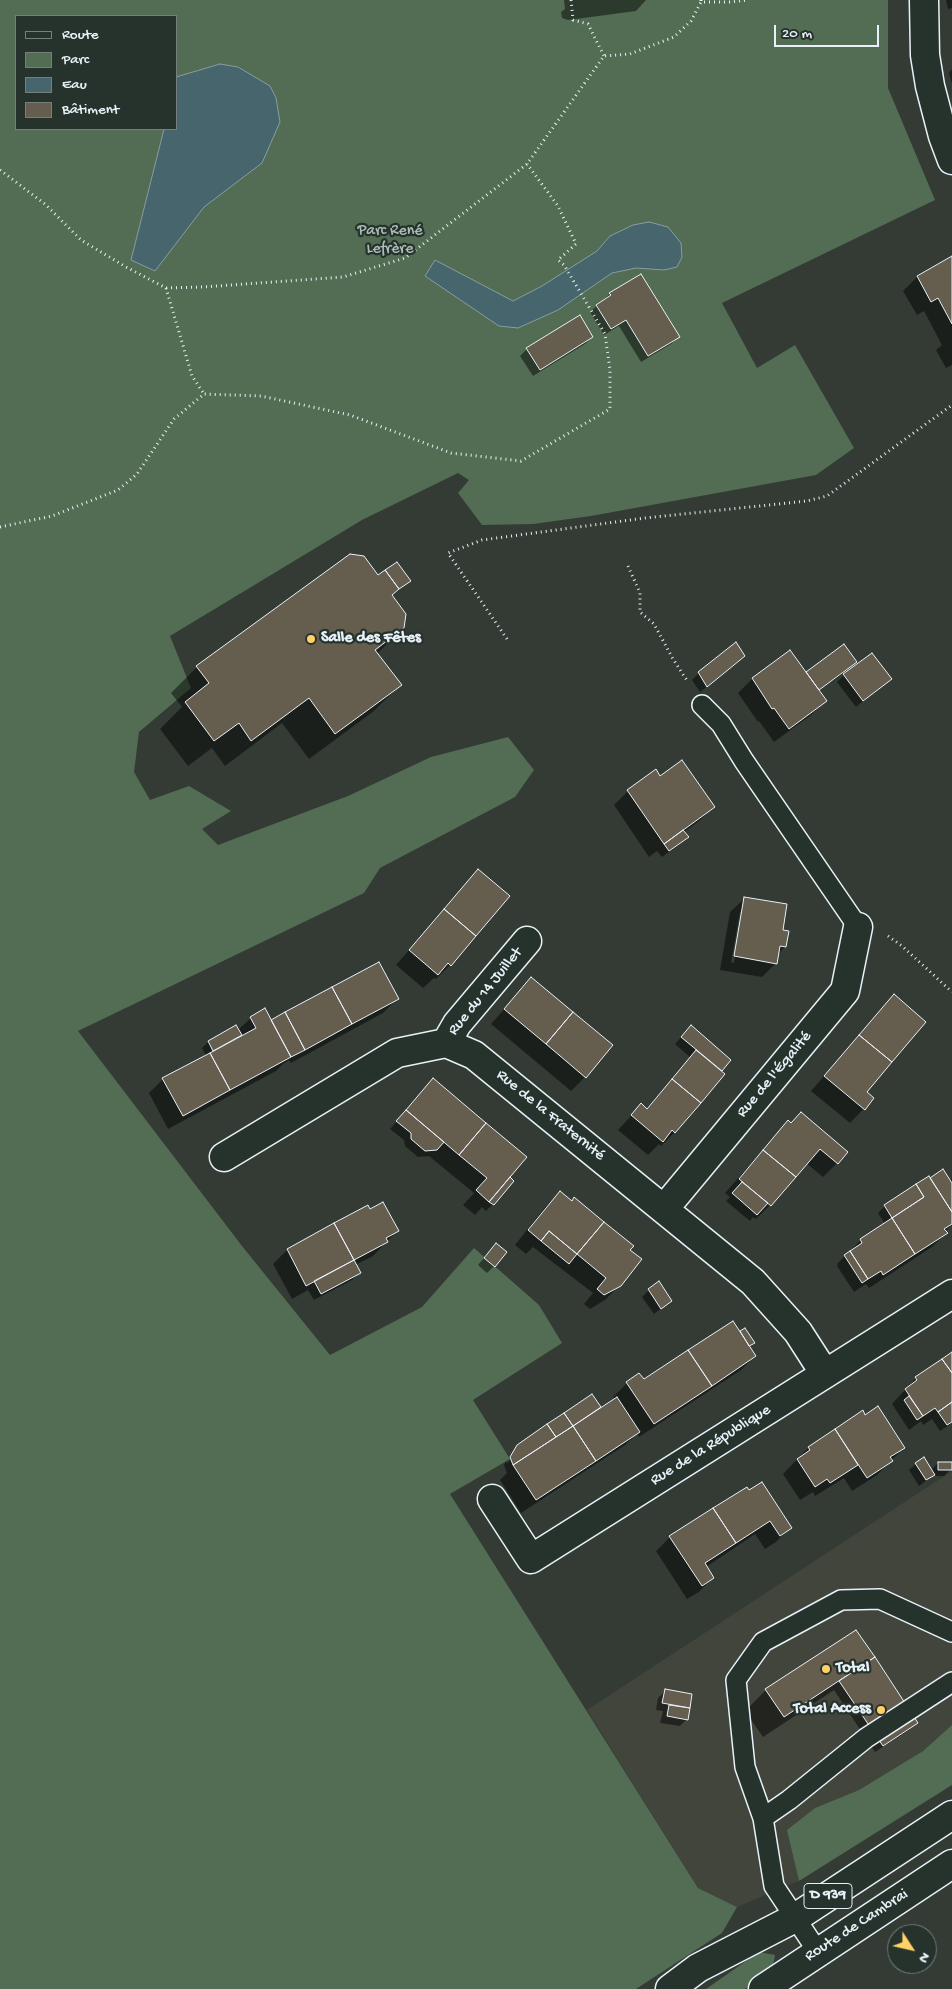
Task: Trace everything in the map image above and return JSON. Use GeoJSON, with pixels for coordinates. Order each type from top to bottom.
{"type":"FeatureCollection","features":[{"type":"Feature","properties":{"kind":"street"},"geometry":{"type":"LineString","coordinates":[[924,0],[925,55],[930,86],[943,136],[952,160]]}},
{"type":"Feature","properties":{"kind":"street","name":"Rue de l'Égalité"},"geometry":{"type":"LineString","coordinates":[[664,1209],[845,991],[858,927]]}},
{"type":"Feature","properties":{"kind":"street","name":"Rue du 14 Juillet"},"geometry":{"type":"LineString","coordinates":[[446,1043],[457,1024],[527,941]]}},
{"type":"Feature","properties":{"kind":"street"},"geometry":{"type":"LineString","coordinates":[[224,1157],[397,1054],[446,1043]]}},
{"type":"Feature","properties":{"kind":"street","name":"Rue de la Fraternité"},"geometry":{"type":"LineString","coordinates":[[446,1043],[474,1055],[753,1282],[798,1332],[825,1374]]}},
{"type":"Feature","properties":{"kind":"street","name":"Rue de la République"},"geometry":{"type":"LineString","coordinates":[[492,1499],[531,1559],[952,1294]]}},
{"type":"Feature","properties":{"kind":"street","name":"D 939"},"geometry":{"type":"LineString","coordinates":[[670,1989],[698,1968],[795,1918],[952,1815]]}},
{"type":"Feature","properties":{"kind":"street","name":"Route de Cambrai"},"geometry":{"type":"LineString","coordinates":[[763,1989],[952,1864]]}},
{"type":"Feature","properties":{"kind":"lane"},"geometry":{"type":"LineString","coordinates":[[702,705],[720,724],[858,927]]}},
{"type":"Feature","properties":{"kind":"lane"},"geometry":{"type":"LineString","coordinates":[[818,1952],[774,1886],[763,1818],[745,1767],[736,1680],[763,1642],[841,1600],[880,1599],[952,1632]]}},
{"type":"Feature","properties":{"kind":"lane"},"geometry":{"type":"LineString","coordinates":[[763,1818],[789,1800],[866,1738],[952,1682]]}},
{"type":"Feature","properties":{"kind":"path"},"geometry":{"type":"LineString","coordinates":[[571,0],[573,20],[588,24],[604,56]]}},
{"type":"Feature","properties":{"kind":"path"},"geometry":{"type":"LineString","coordinates":[[0,170],[45,204],[81,240],[166,288],[344,277],[405,258],[526,164],[604,56],[630,54],[674,37],[691,21],[701,1],[731,2],[748,0]]}},
{"type":"Feature","properties":{"kind":"path"},"geometry":{"type":"LineString","coordinates":[[0,528],[52,516],[118,490],[137,474],[174,419],[204,394],[261,396],[312,406],[350,415],[451,453],[521,460],[610,409],[610,370],[605,334],[564,265],[558,260],[576,244],[558,206],[526,164]]}},
{"type":"Feature","properties":{"kind":"path"},"geometry":{"type":"LineString","coordinates":[[166,288],[192,376],[204,394]]}},
{"type":"Feature","properties":{"kind":"path"},"geometry":{"type":"LineString","coordinates":[[506,639],[448,552],[482,540],[645,518],[807,501],[827,496],[952,405]]}},
{"type":"Feature","properties":{"kind":"path"},"geometry":{"type":"LineString","coordinates":[[628,566],[640,593],[640,612],[654,624],[672,659],[702,705]]}},
{"type":"Feature","properties":{"kind":"path"},"geometry":{"type":"LineString","coordinates":[[858,927],[887,936],[902,946],[952,992]]}},
{"type":"Feature","properties":{"kind":"shaded area"},"geometry":{"type":"Polygon","coordinates":[[[952,1471],[952,1725],[923,1751],[859,1790],[815,1808],[788,1830],[799,1881],[737,1907],[698,1888],[587,1710],[952,1471]]]}},
{"type":"Feature","properties":{"kind":"green space","name":"Parc René Lefrère"},"geometry":{"type":"Polygon","coordinates":[[[0,0],[888,0],[888,88],[935,200],[722,303],[757,368],[795,345],[854,448],[816,475],[591,516],[533,524],[482,525],[458,493],[469,480],[458,473],[362,520],[170,636],[191,688],[139,732],[134,772],[150,800],[189,786],[231,811],[202,829],[218,845],[348,796],[431,757],[508,737],[534,770],[515,797],[380,868],[364,893],[78,1031],[242,1246],[330,1355],[422,1307],[474,1248],[539,1305],[562,1343],[473,1400],[510,1459],[450,1494],[698,1888],[737,1907],[722,1933],[636,1989],[0,1989],[0,0]]]}},
{"type":"Feature","properties":{"kind":"green space"},"geometry":{"type":"Polygon","coordinates":[[[952,1725],[952,1785],[799,1881],[787,1830],[815,1808],[859,1790],[923,1751],[952,1725]]]}},
{"type":"Feature","properties":{"kind":"green space"},"geometry":{"type":"Polygon","coordinates":[[[759,1952],[775,1955],[772,1971],[745,1989],[706,1989],[759,1952]]]}},
{"type":"Feature","properties":{"kind":"water"},"geometry":{"type":"Polygon","coordinates":[[[220,64],[238,67],[270,86],[276,98],[280,122],[262,163],[204,207],[155,271],[131,260],[164,130],[178,130],[178,76],[220,64]]]}},
{"type":"Feature","properties":{"kind":"water"},"geometry":{"type":"Polygon","coordinates":[[[649,222],[668,227],[681,243],[682,257],[677,267],[664,270],[636,268],[612,273],[558,310],[518,328],[499,326],[425,276],[435,260],[513,301],[542,286],[597,251],[610,236],[633,225],[649,222]]]}},
{"type":"Feature","properties":{"kind":"building"},"geometry":{"type":"Polygon","coordinates":[[[952,256],[952,324],[938,298],[931,302],[917,276],[952,256]]]}},
{"type":"Feature","properties":{"kind":"building"},"geometry":{"type":"Polygon","coordinates":[[[641,274],[680,337],[648,356],[626,320],[611,329],[596,305],[611,295],[609,293],[641,274]]]}},
{"type":"Feature","properties":{"kind":"building"},"geometry":{"type":"Polygon","coordinates":[[[580,315],[593,337],[540,370],[526,348],[580,315]]]}},
{"type":"Feature","properties":{"kind":"building","name":"Salle des Fêtes"},"geometry":{"type":"Polygon","coordinates":[[[350,554],[364,556],[378,575],[385,570],[399,589],[392,595],[406,614],[404,628],[375,650],[402,685],[335,734],[309,698],[251,741],[239,723],[214,741],[185,702],[209,683],[196,666],[350,554]]]}},
{"type":"Feature","properties":{"kind":"building"},"geometry":{"type":"Polygon","coordinates":[[[397,562],[411,581],[399,589],[385,570],[397,562]]]}},
{"type":"Feature","properties":{"kind":"building"},"geometry":{"type":"Polygon","coordinates":[[[736,642],[745,656],[707,687],[698,672],[736,642]]]}},
{"type":"Feature","properties":{"kind":"building"},"geometry":{"type":"Polygon","coordinates":[[[844,644],[857,662],[819,690],[806,672],[844,644]]]}},
{"type":"Feature","properties":{"kind":"building"},"geometry":{"type":"Polygon","coordinates":[[[790,650],[827,701],[789,729],[774,708],[772,709],[752,678],[790,650]]]}},
{"type":"Feature","properties":{"kind":"building"},"geometry":{"type":"Polygon","coordinates":[[[872,653],[892,679],[863,701],[843,674],[872,653]]]}},
{"type":"Feature","properties":{"kind":"building"},"geometry":{"type":"Polygon","coordinates":[[[682,760],[715,807],[664,844],[627,790],[656,769],[660,776],[682,760]]]}},
{"type":"Feature","properties":{"kind":"building"},"geometry":{"type":"Polygon","coordinates":[[[683,830],[689,837],[669,851],[664,844],[683,830]]]}},
{"type":"Feature","properties":{"kind":"building"},"geometry":{"type":"Polygon","coordinates":[[[478,869],[510,896],[476,936],[444,909],[478,869]]]}},
{"type":"Feature","properties":{"kind":"building"},"geometry":{"type":"Polygon","coordinates":[[[744,897],[787,904],[783,930],[789,931],[786,947],[780,946],[777,964],[734,956],[744,897]]]}},
{"type":"Feature","properties":{"kind":"building"},"geometry":{"type":"Polygon","coordinates":[[[444,909],[476,936],[451,966],[448,963],[438,975],[409,950],[444,909]]]}},
{"type":"Feature","properties":{"kind":"building"},"geometry":{"type":"Polygon","coordinates":[[[379,962],[399,999],[352,1024],[332,987],[379,962]]]}},
{"type":"Feature","properties":{"kind":"building"},"geometry":{"type":"Polygon","coordinates":[[[531,977],[573,1012],[546,1044],[504,1009],[531,977]]]}},
{"type":"Feature","properties":{"kind":"building"},"geometry":{"type":"Polygon","coordinates":[[[332,987],[352,1024],[305,1050],[285,1012],[332,987]]]}},
{"type":"Feature","properties":{"kind":"building"},"geometry":{"type":"Polygon","coordinates":[[[894,994],[926,1022],[892,1062],[859,1035],[894,994]]]}},
{"type":"Feature","properties":{"kind":"building"},"geometry":{"type":"Polygon","coordinates":[[[265,1008],[291,1057],[230,1090],[210,1053],[256,1028],[250,1017],[265,1008]]]}},
{"type":"Feature","properties":{"kind":"building"},"geometry":{"type":"Polygon","coordinates":[[[285,1012],[305,1050],[291,1057],[271,1020],[285,1012]]]}},
{"type":"Feature","properties":{"kind":"building"},"geometry":{"type":"Polygon","coordinates":[[[573,1012],[613,1045],[586,1078],[546,1044],[573,1012]]]}},
{"type":"Feature","properties":{"kind":"building"},"geometry":{"type":"Polygon","coordinates":[[[236,1025],[242,1035],[213,1051],[208,1041],[236,1025]]]}},
{"type":"Feature","properties":{"kind":"building"},"geometry":{"type":"Polygon","coordinates":[[[691,1025],[731,1060],[722,1071],[681,1037],[691,1025]]]}},
{"type":"Feature","properties":{"kind":"building"},"geometry":{"type":"Polygon","coordinates":[[[859,1035],[892,1062],[867,1092],[874,1098],[865,1110],[824,1076],[859,1035]]]}},
{"type":"Feature","properties":{"kind":"building"},"geometry":{"type":"Polygon","coordinates":[[[696,1050],[725,1074],[701,1103],[672,1079],[696,1050]]]}},
{"type":"Feature","properties":{"kind":"building"},"geometry":{"type":"Polygon","coordinates":[[[210,1053],[230,1090],[183,1116],[162,1078],[210,1053]]]}},
{"type":"Feature","properties":{"kind":"building"},"geometry":{"type":"Polygon","coordinates":[[[433,1078],[486,1123],[459,1155],[406,1110],[433,1078]]]}},
{"type":"Feature","properties":{"kind":"building"},"geometry":{"type":"Polygon","coordinates":[[[672,1079],[701,1103],[675,1133],[672,1130],[663,1142],[631,1115],[641,1103],[647,1109],[672,1079]]]}},
{"type":"Feature","properties":{"kind":"building"},"geometry":{"type":"Polygon","coordinates":[[[406,1110],[444,1142],[437,1150],[425,1151],[411,1139],[411,1133],[396,1121],[406,1110]]]}},
{"type":"Feature","properties":{"kind":"building"},"geometry":{"type":"Polygon","coordinates":[[[801,1112],[848,1152],[838,1164],[820,1149],[796,1177],[763,1150],[788,1120],[791,1123],[801,1112]]]}},
{"type":"Feature","properties":{"kind":"building"},"geometry":{"type":"Polygon","coordinates":[[[486,1123],[527,1157],[489,1202],[476,1190],[487,1178],[459,1155],[486,1123]]]}},
{"type":"Feature","properties":{"kind":"building"},"geometry":{"type":"Polygon","coordinates":[[[763,1150],[796,1177],[771,1206],[739,1179],[763,1150]]]}},
{"type":"Feature","properties":{"kind":"building"},"geometry":{"type":"Polygon","coordinates":[[[943,1169],[952,1183],[952,1212],[930,1178],[943,1169]]]}},
{"type":"Feature","properties":{"kind":"building"},"geometry":{"type":"Polygon","coordinates":[[[929,1176],[952,1212],[952,1224],[944,1229],[948,1233],[915,1254],[892,1218],[924,1197],[916,1184],[929,1176]]]}},
{"type":"Feature","properties":{"kind":"building"},"geometry":{"type":"Polygon","coordinates":[[[510,1177],[514,1181],[494,1205],[489,1202],[510,1177]]]}},
{"type":"Feature","properties":{"kind":"building"},"geometry":{"type":"Polygon","coordinates":[[[742,1182],[768,1203],[757,1215],[732,1193],[742,1182]]]}},
{"type":"Feature","properties":{"kind":"building"},"geometry":{"type":"Polygon","coordinates":[[[916,1184],[924,1197],[892,1218],[884,1205],[916,1184]]]}},
{"type":"Feature","properties":{"kind":"building"},"geometry":{"type":"Polygon","coordinates":[[[560,1191],[572,1201],[574,1197],[604,1222],[577,1254],[549,1231],[541,1241],[528,1230],[560,1191]]]}},
{"type":"Feature","properties":{"kind":"building"},"geometry":{"type":"Polygon","coordinates":[[[383,1202],[399,1231],[386,1238],[388,1242],[354,1260],[334,1223],[368,1205],[370,1209],[383,1202]]]}},
{"type":"Feature","properties":{"kind":"building"},"geometry":{"type":"Polygon","coordinates":[[[892,1218],[915,1254],[883,1275],[881,1271],[868,1279],[850,1251],[862,1243],[860,1239],[892,1218]]]}},
{"type":"Feature","properties":{"kind":"building"},"geometry":{"type":"Polygon","coordinates":[[[604,1222],[634,1246],[630,1250],[642,1259],[621,1286],[604,1295],[597,1289],[606,1278],[577,1254],[604,1222]]]}},
{"type":"Feature","properties":{"kind":"building"},"geometry":{"type":"Polygon","coordinates":[[[334,1223],[354,1260],[306,1286],[287,1249],[334,1223]]]}},
{"type":"Feature","properties":{"kind":"building"},"geometry":{"type":"Polygon","coordinates":[[[549,1231],[577,1254],[569,1264],[541,1241],[549,1231]]]}},
{"type":"Feature","properties":{"kind":"building"},"geometry":{"type":"Polygon","coordinates":[[[496,1243],[507,1252],[495,1267],[484,1258],[496,1243]]]}},
{"type":"Feature","properties":{"kind":"building"},"geometry":{"type":"Polygon","coordinates":[[[850,1251],[868,1279],[862,1283],[844,1255],[850,1251]]]}},
{"type":"Feature","properties":{"kind":"building"},"geometry":{"type":"Polygon","coordinates":[[[354,1260],[361,1273],[321,1294],[314,1281],[354,1260]]]}},
{"type":"Feature","properties":{"kind":"building"},"geometry":{"type":"Polygon","coordinates":[[[659,1281],[672,1301],[661,1309],[648,1289],[659,1281]]]}},
{"type":"Feature","properties":{"kind":"building"},"geometry":{"type":"Polygon","coordinates":[[[733,1321],[756,1356],[712,1386],[688,1350],[733,1321]]]}},
{"type":"Feature","properties":{"kind":"building"},"geometry":{"type":"Polygon","coordinates":[[[745,1328],[755,1343],[749,1346],[740,1331],[745,1328]]]}},
{"type":"Feature","properties":{"kind":"building"},"geometry":{"type":"Polygon","coordinates":[[[688,1350],[712,1386],[654,1424],[626,1382],[639,1373],[644,1379],[688,1350]]]}},
{"type":"Feature","properties":{"kind":"building"},"geometry":{"type":"Polygon","coordinates":[[[952,1352],[952,1373],[942,1359],[952,1352]]]}},
{"type":"Feature","properties":{"kind":"building"},"geometry":{"type":"Polygon","coordinates":[[[942,1359],[952,1373],[952,1402],[938,1412],[935,1408],[923,1416],[905,1389],[917,1380],[915,1377],[942,1359]]]}},
{"type":"Feature","properties":{"kind":"building"},"geometry":{"type":"Polygon","coordinates":[[[592,1394],[601,1407],[573,1426],[564,1413],[592,1394]]]}},
{"type":"Feature","properties":{"kind":"building"},"geometry":{"type":"Polygon","coordinates":[[[909,1396],[923,1416],[917,1420],[904,1400],[909,1396]]]}},
{"type":"Feature","properties":{"kind":"building"},"geometry":{"type":"Polygon","coordinates":[[[617,1397],[640,1432],[596,1461],[573,1426],[617,1397]]]}},
{"type":"Feature","properties":{"kind":"building"},"geometry":{"type":"Polygon","coordinates":[[[952,1402],[952,1422],[947,1425],[938,1412],[952,1402]]]}},
{"type":"Feature","properties":{"kind":"building"},"geometry":{"type":"Polygon","coordinates":[[[878,1406],[905,1448],[890,1457],[893,1461],[867,1478],[835,1429],[863,1410],[865,1415],[878,1406]]]}},
{"type":"Feature","properties":{"kind":"building"},"geometry":{"type":"Polygon","coordinates":[[[564,1413],[573,1426],[556,1437],[547,1424],[564,1413]]]}},
{"type":"Feature","properties":{"kind":"building"},"geometry":{"type":"Polygon","coordinates":[[[547,1424],[556,1437],[513,1465],[510,1457],[517,1445],[547,1424]]]}},
{"type":"Feature","properties":{"kind":"building"},"geometry":{"type":"Polygon","coordinates":[[[573,1426],[596,1461],[536,1500],[513,1465],[573,1426]]]}},
{"type":"Feature","properties":{"kind":"building"},"geometry":{"type":"Polygon","coordinates":[[[835,1429],[858,1465],[830,1483],[827,1479],[815,1487],[797,1459],[810,1450],[808,1447],[835,1429]]]}},
{"type":"Feature","properties":{"kind":"building"},"geometry":{"type":"Polygon","coordinates":[[[924,1457],[935,1475],[926,1480],[915,1463],[924,1457]]]}},
{"type":"Feature","properties":{"kind":"building"},"geometry":{"type":"Polygon","coordinates":[[[938,1462],[952,1462],[952,1470],[938,1470],[938,1462]]]}},
{"type":"Feature","properties":{"kind":"building"},"geometry":{"type":"Polygon","coordinates":[[[762,1482],[792,1528],[780,1536],[770,1521],[736,1543],[713,1508],[747,1487],[749,1490],[762,1482]]]}},
{"type":"Feature","properties":{"kind":"building"},"geometry":{"type":"Polygon","coordinates":[[[713,1508],[736,1543],[705,1563],[714,1578],[702,1586],[669,1536],[713,1508]]]}},
{"type":"Feature","properties":{"kind":"building","name":"Total"},"geometry":{"type":"Polygon","coordinates":[[[856,1630],[875,1657],[784,1717],[765,1689],[856,1630]]]}},
{"type":"Feature","properties":{"kind":"building"},"geometry":{"type":"Polygon","coordinates":[[[875,1657],[918,1723],[883,1746],[839,1681],[875,1657]]]}},
{"type":"Feature","properties":{"kind":"building"},"geometry":{"type":"Polygon","coordinates":[[[665,1689],[692,1694],[690,1708],[662,1703],[665,1689]]]}},
{"type":"Feature","properties":{"kind":"building"},"geometry":{"type":"Polygon","coordinates":[[[669,1705],[690,1708],[688,1720],[667,1716],[669,1705]]]}},
{"type":"Feature","properties":{"kind":"place","name":"Salle des Fêtes"},"geometry":{"type":"Point","coordinates":[311,639]}},
{"type":"Feature","properties":{"kind":"place","name":"Total"},"geometry":{"type":"Point","coordinates":[826,1669]}},
{"type":"Feature","properties":{"kind":"place","name":"Total Access"},"geometry":{"type":"Point","coordinates":[881,1710]}}]}
